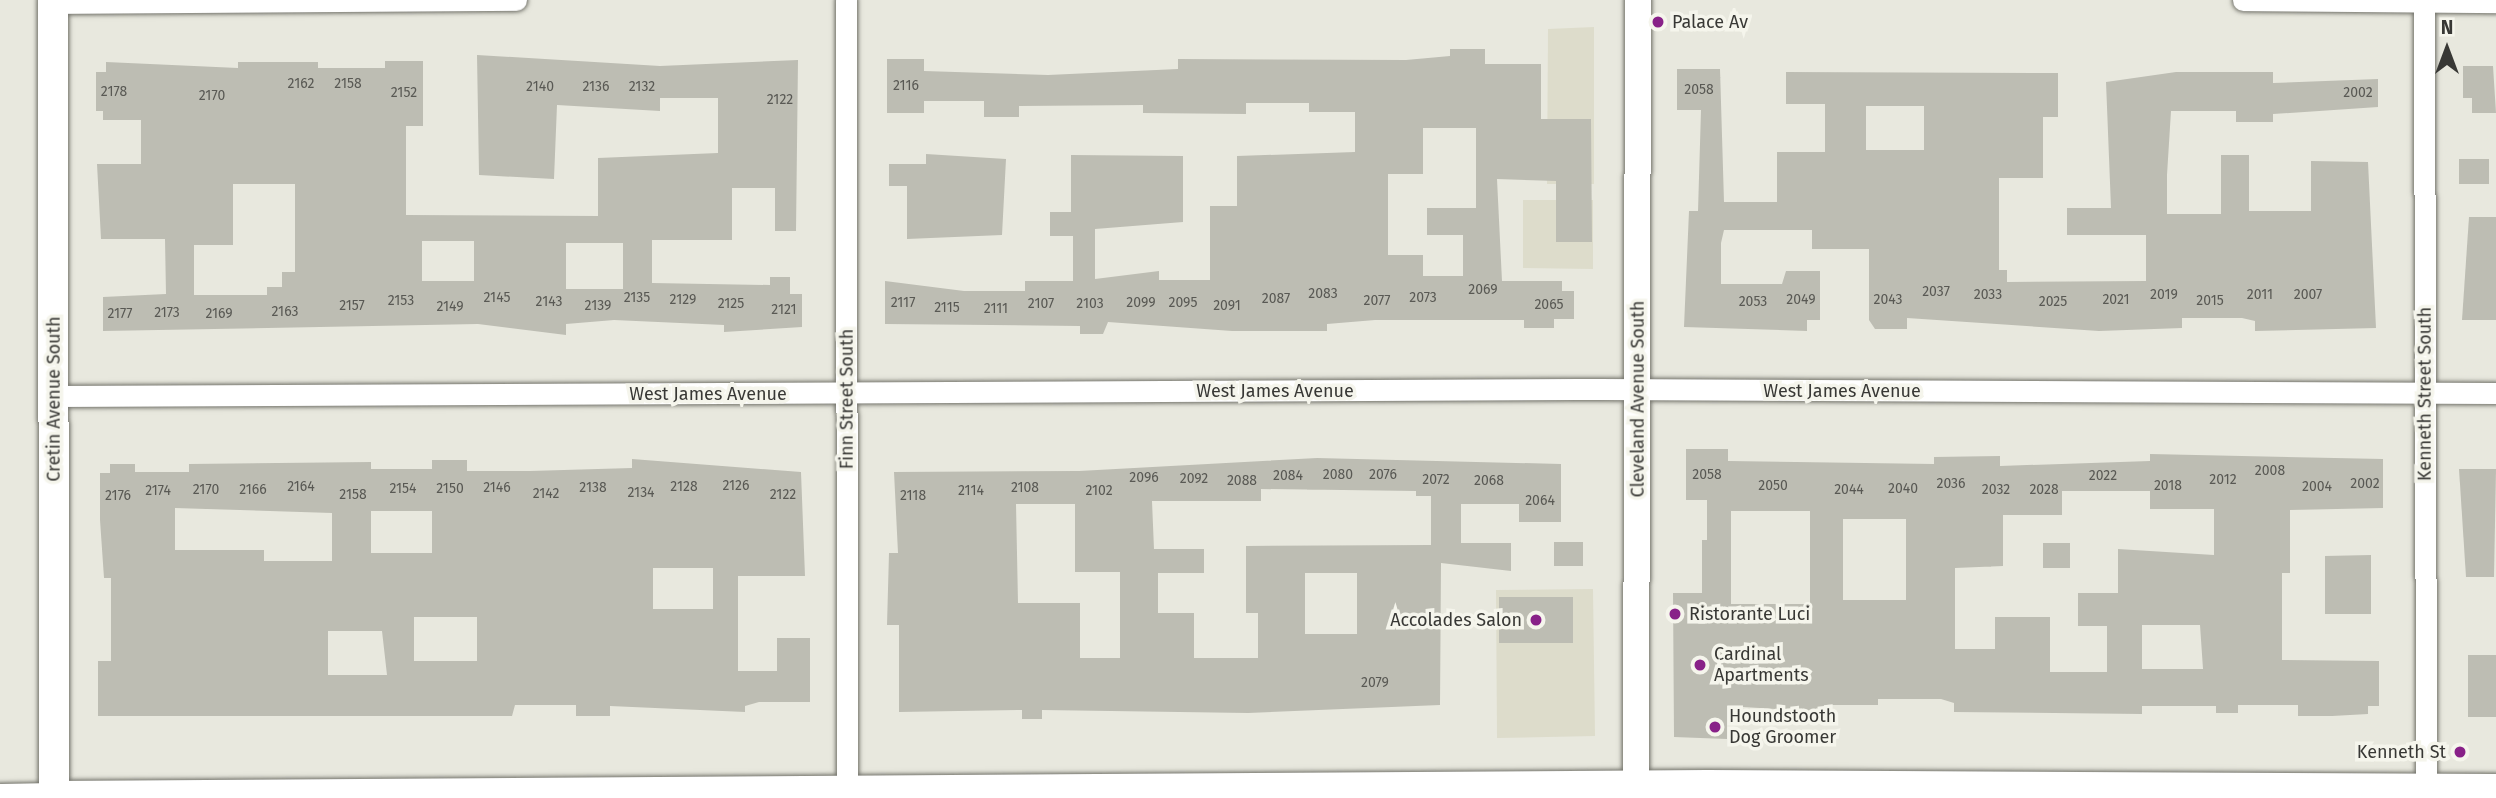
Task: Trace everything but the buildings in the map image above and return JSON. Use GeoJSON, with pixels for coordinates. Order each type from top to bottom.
{"type":"FeatureCollection","features":[{"type":"Feature","properties":{"kind":"main road","name":"Cretin Avenue South"},"geometry":{"type":"LineString","coordinates":[[53,2],[54,797]]}},
{"type":"Feature","properties":{"kind":"main road"},"geometry":{"type":"LineString","coordinates":[[54,797],[2496,789]]}},
{"type":"Feature","properties":{"kind":"street"},"geometry":{"type":"LineString","coordinates":[[53,2],[516,0]]}},
{"type":"Feature","properties":{"kind":"street","name":"Finn Street South"},"geometry":{"type":"LineString","coordinates":[[846,0],[847,794]]}},
{"type":"Feature","properties":{"kind":"street","name":"Cleveland Avenue South"},"geometry":{"type":"LineString","coordinates":[[1636,793],[1638,0]]}},
{"type":"Feature","properties":{"kind":"street"},"geometry":{"type":"LineString","coordinates":[[2243,0],[2496,2]]}},
{"type":"Feature","properties":{"kind":"street","name":"Kenneth Street South"},"geometry":{"type":"LineString","coordinates":[[2424,1],[2426,789]]}},
{"type":"Feature","properties":{"kind":"street","name":"West James Avenue"},"geometry":{"type":"LineString","coordinates":[[54,396],[1638,390],[2496,393]]}},
{"type":"Feature","properties":{"kind":"street"},"geometry":{"type":"LineString","coordinates":[[0,797],[54,797]]}},
{"type":"Feature","properties":{"kind":"shaded area"},"geometry":{"type":"Polygon","coordinates":[[[1594,27],[1594,184],[1547,184],[1548,29],[1594,27]]]}},
{"type":"Feature","properties":{"kind":"shaded area"},"geometry":{"type":"Polygon","coordinates":[[[1523,200],[1593,200],[1593,269],[1523,268],[1523,200]]]}},
{"type":"Feature","properties":{"kind":"shaded area"},"geometry":{"type":"Polygon","coordinates":[[[1593,589],[1595,736],[1497,738],[1496,590],[1593,589]]]}},
{"type":"Feature","properties":{"kind":"place","name":"Palace Av"},"geometry":{"type":"Point","coordinates":[1658,22]}},
{"type":"Feature","properties":{"kind":"place","name":"Ristorante Luci"},"geometry":{"type":"Point","coordinates":[1675,614]}},
{"type":"Feature","properties":{"kind":"place","name":"Accolades Salon"},"geometry":{"type":"Point","coordinates":[1536,620]}},
{"type":"Feature","properties":{"kind":"place","name":"Cardinal Apartments"},"geometry":{"type":"Point","coordinates":[1700,665]}},
{"type":"Feature","properties":{"kind":"place","name":"Houndstooth Dog Groomer"},"geometry":{"type":"Point","coordinates":[1715,727]}},
{"type":"Feature","properties":{"kind":"place","name":"Kenneth St"},"geometry":{"type":"Point","coordinates":[2460,752]}}]}
